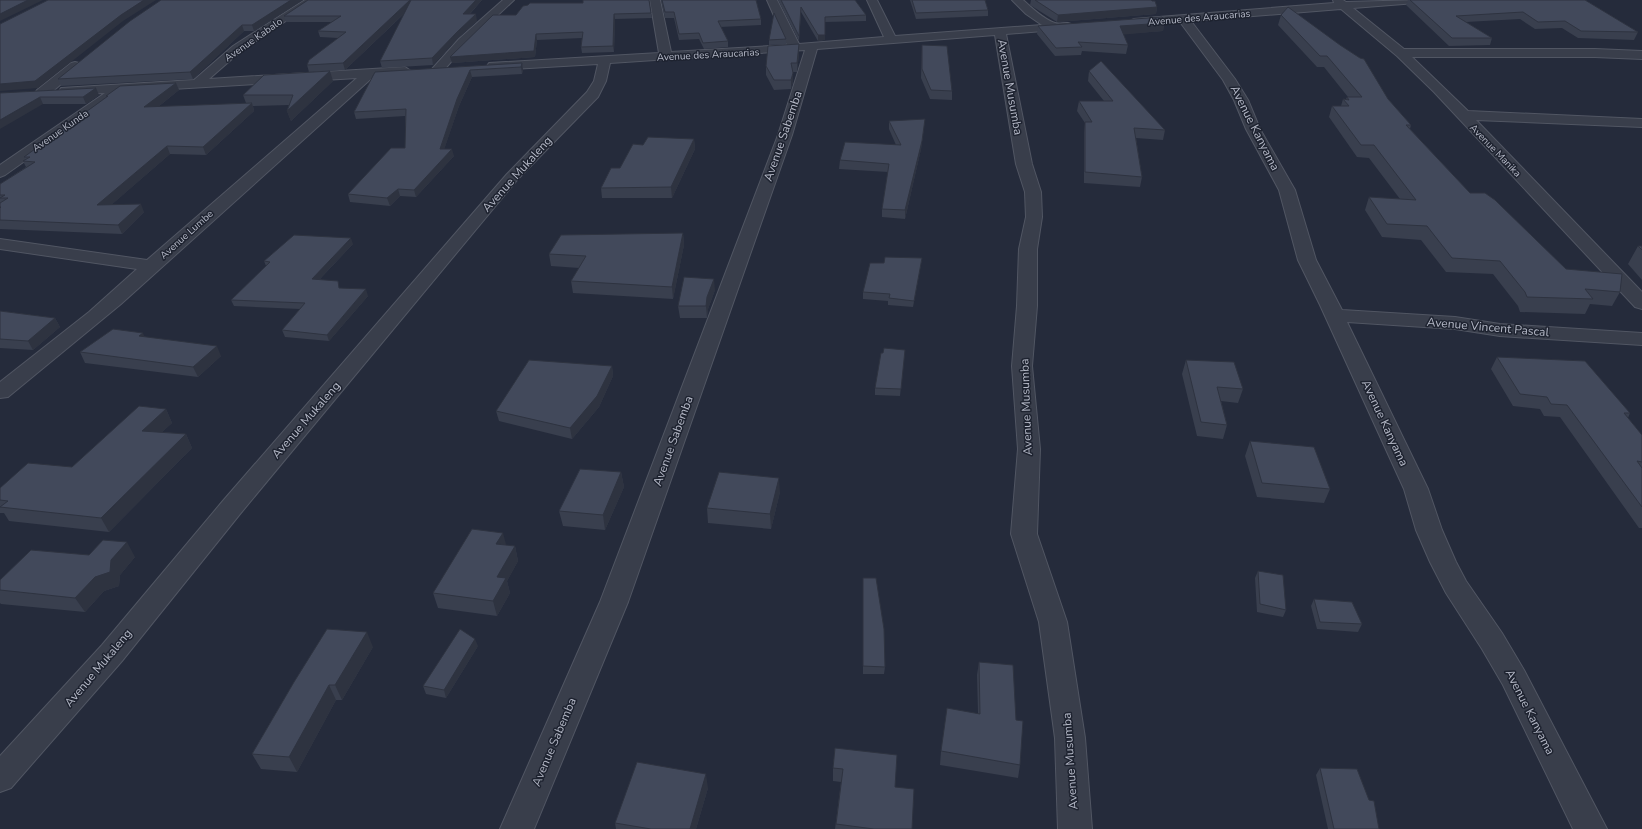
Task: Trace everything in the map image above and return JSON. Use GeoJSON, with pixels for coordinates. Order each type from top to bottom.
{"type":"FeatureCollection","features":[{"type":"Feature","properties":{"kind":"street","name":"Avenue Kabalo"},"geometry":{"type":"LineString","coordinates":[[198,83],[210,70],[272,25],[312,0]]}},
{"type":"Feature","properties":{"kind":"street"},"geometry":{"type":"LineString","coordinates":[[438,69],[473,30],[509,0]]}},
{"type":"Feature","properties":{"kind":"street"},"geometry":{"type":"LineString","coordinates":[[655,0],[666,56]]}},
{"type":"Feature","properties":{"kind":"street"},"geometry":{"type":"LineString","coordinates":[[772,0],[804,47]]}},
{"type":"Feature","properties":{"kind":"street"},"geometry":{"type":"LineString","coordinates":[[872,0],[892,41]]}},
{"type":"Feature","properties":{"kind":"street"},"geometry":{"type":"LineString","coordinates":[[1017,0],[1030,12],[1053,27]]}},
{"type":"Feature","properties":{"kind":"street","name":"Avenue des Araucarias"},"geometry":{"type":"LineString","coordinates":[[1123,23],[1192,13],[1212,16],[1340,3],[1416,0]]}},
{"type":"Feature","properties":{"kind":"street","name":"Avenue Manika"},"geometry":{"type":"LineString","coordinates":[[1340,3],[1401,53],[1463,115],[1642,303]]}},
{"type":"Feature","properties":{"kind":"street"},"geometry":{"type":"LineString","coordinates":[[1192,13],[1212,16]]}},
{"type":"Feature","properties":{"kind":"street","name":"Avenue Kanyama"},"geometry":{"type":"LineString","coordinates":[[1192,13],[1241,100],[1253,129],[1287,190],[1297,230],[1307,260],[1335,315],[1416,489],[1429,530],[1455,586],[1492,641],[1514,678],[1590,829]]}},
{"type":"Feature","properties":{"kind":"street","name":"Avenue des Araucarias"},"geometry":{"type":"LineString","coordinates":[[478,67],[892,41],[1076,26]]}},
{"type":"Feature","properties":{"kind":"street","name":"Avenue Musumba"},"geometry":{"type":"LineString","coordinates":[[1000,31],[1024,164],[1033,192],[1034,217],[1028,249],[1027,306],[1022,366],[1029,449],[1024,534],[1053,622],[1070,738],[1075,829]]}},
{"type":"Feature","properties":{"kind":"street","name":"Avenue Sabemba"},"geometry":{"type":"LineString","coordinates":[[517,829],[614,602],[785,135],[804,47]]}},
{"type":"Feature","properties":{"kind":"street"},"geometry":{"type":"LineString","coordinates":[[1401,53],[1596,53],[1642,55]]}},
{"type":"Feature","properties":{"kind":"street"},"geometry":{"type":"LineString","coordinates":[[42,93],[84,59]]}},
{"type":"Feature","properties":{"kind":"street","name":"Avenue Mukaleng"},"geometry":{"type":"LineString","coordinates":[[0,778],[112,653],[231,508],[512,177],[593,94],[600,81],[605,60]]}},
{"type":"Feature","properties":{"kind":"street"},"geometry":{"type":"LineString","coordinates":[[28,93],[454,68]]}},
{"type":"Feature","properties":{"kind":"street","name":"Avenue Lumbe"},"geometry":{"type":"LineString","coordinates":[[1,390],[93,319],[126,291],[150,266],[370,73]]}},
{"type":"Feature","properties":{"kind":"street","name":"Avenue Kunda"},"geometry":{"type":"LineString","coordinates":[[0,172],[121,88]]}},
{"type":"Feature","properties":{"kind":"street"},"geometry":{"type":"LineString","coordinates":[[1463,115],[1642,123]]}},
{"type":"Feature","properties":{"kind":"street"},"geometry":{"type":"LineString","coordinates":[[0,244],[150,266]]}},
{"type":"Feature","properties":{"kind":"street","name":"Avenue Vincent Pascal"},"geometry":{"type":"LineString","coordinates":[[1335,315],[1455,323],[1500,330],[1642,339]]}},
{"type":"Feature","properties":{"kind":"building"},"geometry":{"type":"Polygon","coordinates":[[[0,0],[28,0],[0,14],[0,0]]]}},
{"type":"Feature","properties":{"kind":"building"},"geometry":{"type":"Polygon","coordinates":[[[48,0],[144,0],[121,15],[35,81],[0,84],[0,24],[48,0]]]}},
{"type":"Feature","properties":{"kind":"building"},"geometry":{"type":"Polygon","coordinates":[[[161,0],[291,0],[252,25],[242,25],[190,72],[58,79],[130,21],[161,0]]]}},
{"type":"Feature","properties":{"kind":"building"},"geometry":{"type":"Polygon","coordinates":[[[308,0],[410,0],[343,63],[307,65],[309,60],[346,32],[318,31],[341,16],[284,16],[308,0]]]}},
{"type":"Feature","properties":{"kind":"building"},"geometry":{"type":"Polygon","coordinates":[[[411,0],[476,0],[463,14],[476,14],[432,58],[380,61],[411,0]]]}},
{"type":"Feature","properties":{"kind":"building"},"geometry":{"type":"Polygon","coordinates":[[[583,0],[649,0],[651,13],[614,14],[613,46],[581,47],[583,32],[536,34],[534,51],[450,57],[493,15],[516,15],[523,6],[530,3],[583,3],[583,0]]]}},
{"type":"Feature","properties":{"kind":"building"},"geometry":{"type":"Polygon","coordinates":[[[662,0],[756,0],[761,19],[718,21],[728,41],[703,43],[699,33],[679,34],[674,12],[665,12],[662,0]]]}},
{"type":"Feature","properties":{"kind":"building"},"geometry":{"type":"Polygon","coordinates":[[[781,0],[855,0],[866,15],[825,17],[825,35],[818,35],[801,7],[799,36],[781,0]]]}},
{"type":"Feature","properties":{"kind":"building"},"geometry":{"type":"Polygon","coordinates":[[[912,0],[985,0],[988,10],[916,13],[912,0]]]}},
{"type":"Feature","properties":{"kind":"building"},"geometry":{"type":"Polygon","coordinates":[[[1035,0],[1151,0],[1155,1],[1157,7],[1058,15],[1035,0]]]}},
{"type":"Feature","properties":{"kind":"building"},"geometry":{"type":"Polygon","coordinates":[[[1410,0],[1585,0],[1638,32],[1581,31],[1565,21],[1538,22],[1523,12],[1456,16],[1492,38],[1452,38],[1410,0]]]}},
{"type":"Feature","properties":{"kind":"building"},"geometry":{"type":"Polygon","coordinates":[[[1288,7],[1340,45],[1364,59],[1388,99],[1411,125],[1406,125],[1470,193],[1485,193],[1495,200],[1566,269],[1622,274],[1620,292],[1585,289],[1593,299],[1527,297],[1525,292],[1500,261],[1452,258],[1427,226],[1387,224],[1369,197],[1416,200],[1374,145],[1361,145],[1332,106],[1349,106],[1343,99],[1349,100],[1347,97],[1362,97],[1327,56],[1320,56],[1281,15],[1288,7]]]}},
{"type":"Feature","properties":{"kind":"building"},"geometry":{"type":"Polygon","coordinates":[[[774,13],[786,39],[769,40],[774,13]]]}},
{"type":"Feature","properties":{"kind":"building"},"geometry":{"type":"Polygon","coordinates":[[[1162,17],[1164,23],[1120,26],[1128,45],[1078,42],[1082,47],[1056,48],[1038,26],[1162,17]]]}},
{"type":"Feature","properties":{"kind":"building"},"geometry":{"type":"Polygon","coordinates":[[[799,44],[797,63],[791,63],[793,73],[791,80],[774,80],[766,66],[768,46],[799,44]]]}},
{"type":"Feature","properties":{"kind":"building"},"geometry":{"type":"Polygon","coordinates":[[[922,45],[947,46],[952,91],[931,90],[922,69],[922,45]]]}},
{"type":"Feature","properties":{"kind":"building"},"geometry":{"type":"Polygon","coordinates":[[[1101,61],[1165,130],[1134,128],[1142,177],[1085,172],[1085,122],[1092,122],[1079,101],[1113,101],[1089,71],[1101,61]]]}},
{"type":"Feature","properties":{"kind":"building"},"geometry":{"type":"Polygon","coordinates":[[[522,63],[521,67],[470,70],[457,99],[440,149],[452,149],[414,190],[398,189],[387,198],[348,194],[391,148],[405,148],[406,109],[354,112],[375,72],[522,63]]]}},
{"type":"Feature","properties":{"kind":"building"},"geometry":{"type":"Polygon","coordinates":[[[330,71],[287,111],[293,95],[243,95],[264,75],[330,71]]]}},
{"type":"Feature","properties":{"kind":"building"},"geometry":{"type":"Polygon","coordinates":[[[176,83],[144,107],[252,103],[203,147],[167,146],[97,205],[141,204],[118,225],[0,220],[0,203],[8,198],[0,198],[5,195],[0,195],[0,184],[35,162],[23,161],[30,157],[24,157],[120,86],[176,83]]]}},
{"type":"Feature","properties":{"kind":"building"},"geometry":{"type":"Polygon","coordinates":[[[96,88],[83,97],[40,97],[0,120],[0,93],[96,88]]]}},
{"type":"Feature","properties":{"kind":"building"},"geometry":{"type":"Polygon","coordinates":[[[925,119],[922,141],[905,210],[882,209],[889,164],[840,160],[845,142],[901,145],[889,121],[925,119]]]}},
{"type":"Feature","properties":{"kind":"building"},"geometry":{"type":"Polygon","coordinates":[[[648,137],[694,139],[671,187],[601,188],[611,168],[620,168],[633,144],[643,145],[648,137]]]}},
{"type":"Feature","properties":{"kind":"building"},"geometry":{"type":"Polygon","coordinates":[[[683,233],[672,287],[571,281],[586,256],[549,254],[561,235],[683,233]]]}},
{"type":"Feature","properties":{"kind":"building"},"geometry":{"type":"Polygon","coordinates":[[[294,235],[351,238],[312,279],[338,281],[339,288],[366,289],[327,335],[282,330],[305,303],[231,300],[270,262],[264,261],[294,235]]]}},
{"type":"Feature","properties":{"kind":"building"},"geometry":{"type":"Polygon","coordinates":[[[885,257],[922,258],[914,301],[889,298],[890,294],[863,292],[870,263],[884,263],[885,257]]]}},
{"type":"Feature","properties":{"kind":"building"},"geometry":{"type":"Polygon","coordinates":[[[684,277],[714,279],[707,297],[706,306],[678,306],[684,277]]]}},
{"type":"Feature","properties":{"kind":"building"},"geometry":{"type":"Polygon","coordinates":[[[0,311],[55,318],[28,341],[0,339],[0,311]]]}},
{"type":"Feature","properties":{"kind":"building"},"geometry":{"type":"Polygon","coordinates":[[[113,329],[143,333],[139,336],[217,346],[193,367],[80,352],[113,329]]]}},
{"type":"Feature","properties":{"kind":"building"},"geometry":{"type":"Polygon","coordinates":[[[884,348],[905,350],[901,389],[875,388],[881,353],[883,353],[884,348]]]}},
{"type":"Feature","properties":{"kind":"building"},"geometry":{"type":"Polygon","coordinates":[[[1497,357],[1585,361],[1630,413],[1624,413],[1642,435],[1642,462],[1637,461],[1642,468],[1642,507],[1567,405],[1551,404],[1547,397],[1520,394],[1497,357]]]}},
{"type":"Feature","properties":{"kind":"building"},"geometry":{"type":"Polygon","coordinates":[[[529,360],[612,366],[597,396],[570,428],[496,411],[529,360]]]}},
{"type":"Feature","properties":{"kind":"building"},"geometry":{"type":"Polygon","coordinates":[[[1186,360],[1234,362],[1243,389],[1217,387],[1227,425],[1201,422],[1186,360]]]}},
{"type":"Feature","properties":{"kind":"building"},"geometry":{"type":"Polygon","coordinates":[[[139,406],[166,409],[142,431],[186,434],[101,518],[0,507],[8,501],[0,500],[0,488],[28,463],[72,467],[139,406]]]}},
{"type":"Feature","properties":{"kind":"building"},"geometry":{"type":"Polygon","coordinates":[[[1250,441],[1314,447],[1330,489],[1262,483],[1250,441]]]}},
{"type":"Feature","properties":{"kind":"building"},"geometry":{"type":"Polygon","coordinates":[[[580,469],[621,472],[603,515],[559,511],[580,469]]]}},
{"type":"Feature","properties":{"kind":"building"},"geometry":{"type":"Polygon","coordinates":[[[719,472],[779,478],[770,514],[707,508],[719,472]]]}},
{"type":"Feature","properties":{"kind":"building"},"geometry":{"type":"Polygon","coordinates":[[[472,529],[503,533],[496,544],[515,546],[497,577],[506,578],[493,601],[433,593],[472,529]]]}},
{"type":"Feature","properties":{"kind":"building"},"geometry":{"type":"Polygon","coordinates":[[[103,540],[127,542],[111,560],[110,572],[95,577],[75,598],[0,590],[0,580],[31,550],[89,555],[103,540]]]}},
{"type":"Feature","properties":{"kind":"building"},"geometry":{"type":"Polygon","coordinates":[[[1258,571],[1283,575],[1286,610],[1260,604],[1258,571]]]}},
{"type":"Feature","properties":{"kind":"building"},"geometry":{"type":"Polygon","coordinates":[[[863,578],[876,578],[884,629],[885,667],[863,666],[863,578]]]}},
{"type":"Feature","properties":{"kind":"building"},"geometry":{"type":"Polygon","coordinates":[[[1314,599],[1352,602],[1362,624],[1320,622],[1314,599]]]}},
{"type":"Feature","properties":{"kind":"building"},"geometry":{"type":"Polygon","coordinates":[[[327,629],[367,632],[335,685],[329,685],[289,757],[252,754],[294,682],[327,629]]]}},
{"type":"Feature","properties":{"kind":"building"},"geometry":{"type":"Polygon","coordinates":[[[460,629],[475,639],[444,690],[423,686],[460,629]]]}},
{"type":"Feature","properties":{"kind":"building"},"geometry":{"type":"Polygon","coordinates":[[[979,662],[1013,665],[1016,720],[1023,721],[1020,765],[941,751],[947,708],[980,714],[979,662]]]}},
{"type":"Feature","properties":{"kind":"building"},"geometry":{"type":"Polygon","coordinates":[[[835,748],[897,755],[895,787],[914,789],[912,829],[874,829],[836,824],[843,769],[833,768],[835,748]]]}},
{"type":"Feature","properties":{"kind":"building"},"geometry":{"type":"Polygon","coordinates":[[[637,762],[706,774],[690,829],[651,829],[615,823],[637,762]]]}},
{"type":"Feature","properties":{"kind":"building"},"geometry":{"type":"Polygon","coordinates":[[[1320,768],[1357,769],[1369,800],[1374,801],[1379,829],[1334,829],[1320,768]]]}}]}
